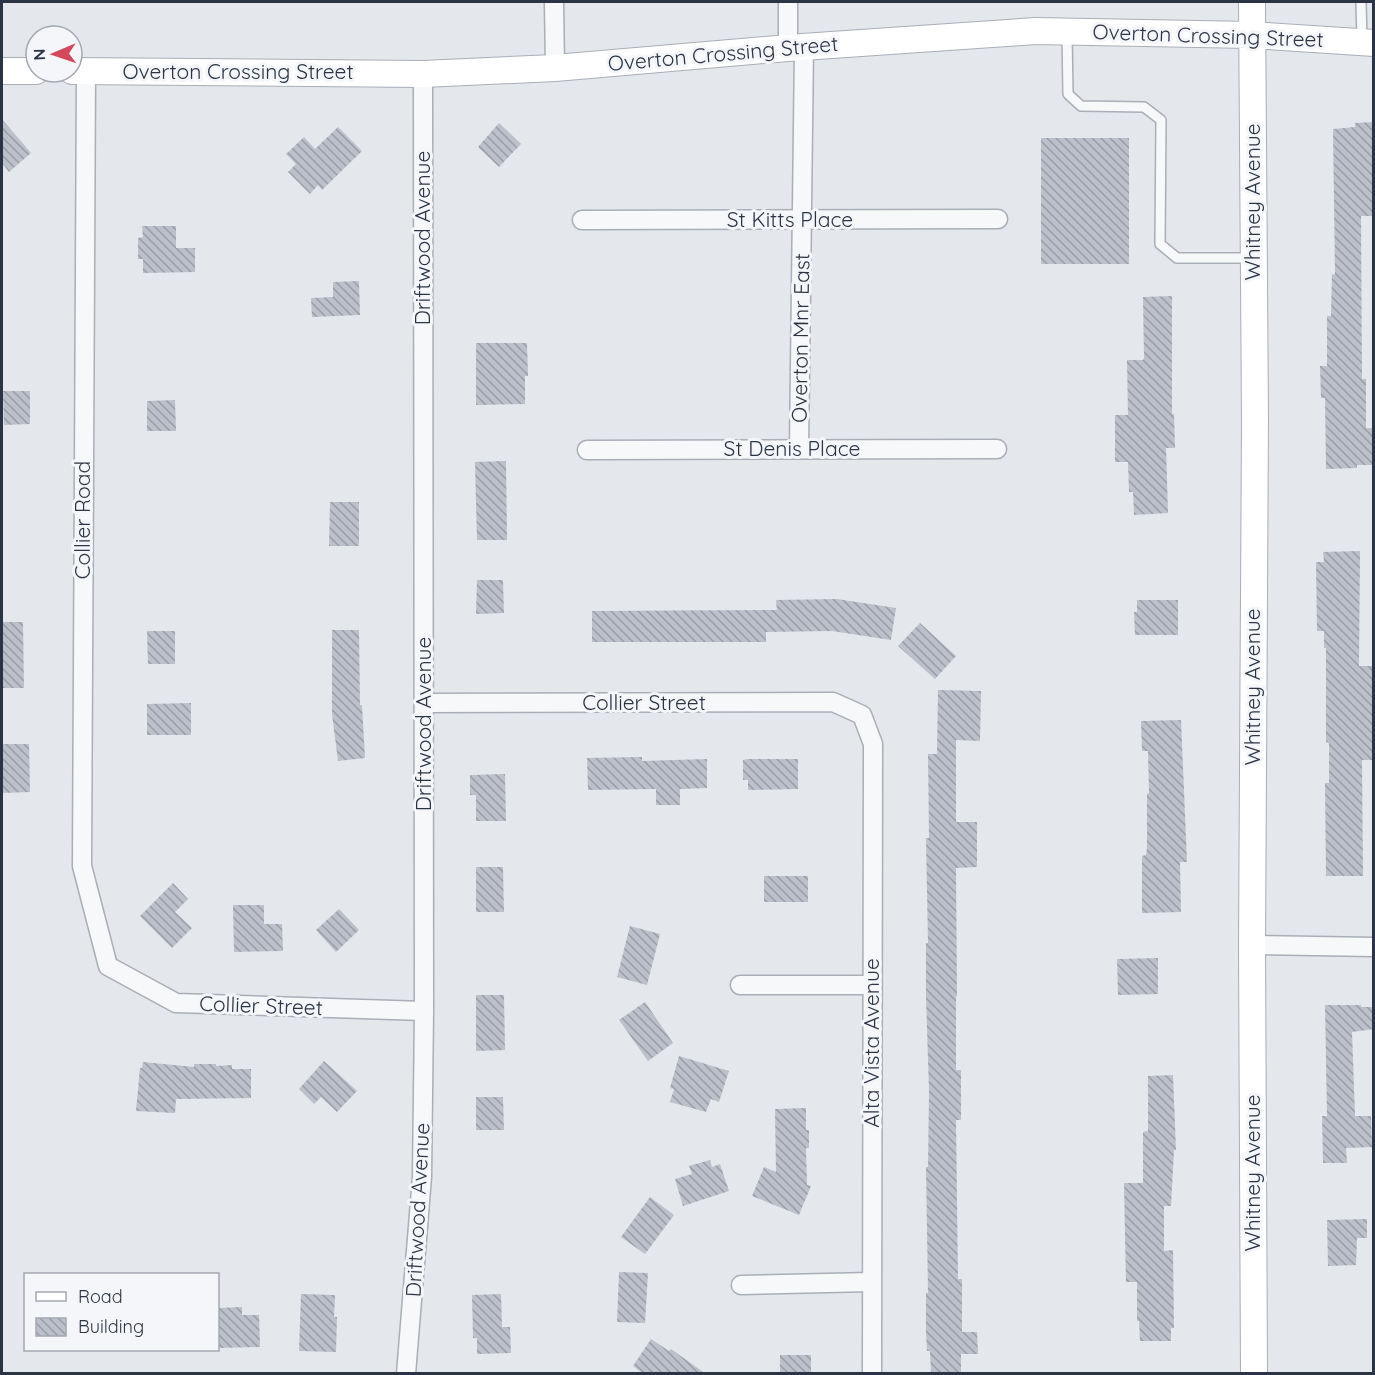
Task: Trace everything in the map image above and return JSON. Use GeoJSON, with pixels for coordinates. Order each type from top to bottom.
{"type":"FeatureCollection","features":[{"type":"Feature","properties":{"kind":"main road","name":"Whitney Avenue"},"geometry":{"type":"LineString","coordinates":[[1252,2],[1255,420],[1252,945],[1254,1374]]}},
{"type":"Feature","properties":{"kind":"main road","name":"Overton Crossing Street"},"geometry":{"type":"LineString","coordinates":[[84,71],[423,74],[555,68],[1036,31],[1252,35],[1368,43]]}},
{"type":"Feature","properties":{"kind":"main road"},"geometry":{"type":"LineString","coordinates":[[2,71],[24,71]]}},
{"type":"Feature","properties":{"kind":"street"},"geometry":{"type":"LineString","coordinates":[[554,2],[555,68]]}},
{"type":"Feature","properties":{"kind":"street"},"geometry":{"type":"LineString","coordinates":[[788,2],[796,48]]}},
{"type":"Feature","properties":{"kind":"street","name":"Overton Mnr East"},"geometry":{"type":"LineString","coordinates":[[796,48],[802,219],[799,449]]}},
{"type":"Feature","properties":{"kind":"street","name":"Driftwood Avenue"},"geometry":{"type":"LineString","coordinates":[[406,1374],[415,1286],[422,1177],[424,1011],[423,74]]}},
{"type":"Feature","properties":{"kind":"street","name":"Collier Road"},"geometry":{"type":"LineString","coordinates":[[79,84],[82,866],[108,966]]}},
{"type":"Feature","properties":{"kind":"street","name":"St Kitts Place"},"geometry":{"type":"LineString","coordinates":[[582,220],[998,219]]}},
{"type":"Feature","properties":{"kind":"street","name":"St Denis Place"},"geometry":{"type":"LineString","coordinates":[[587,450],[997,449]]}},
{"type":"Feature","properties":{"kind":"street","name":"Collier Street"},"geometry":{"type":"LineString","coordinates":[[424,703],[833,702],[862,715]]}},
{"type":"Feature","properties":{"kind":"street","name":"Alta Vista Avenue"},"geometry":{"type":"LineString","coordinates":[[862,715],[873,744],[872,1374]]}},
{"type":"Feature","properties":{"kind":"street"},"geometry":{"type":"LineString","coordinates":[[1252,945],[1374,947]]}},
{"type":"Feature","properties":{"kind":"street","name":"Collier Street"},"geometry":{"type":"LineString","coordinates":[[108,966],[176,1003],[424,1011]]}},
{"type":"Feature","properties":{"kind":"street"},"geometry":{"type":"LineString","coordinates":[[740,985],[872,985]]}},
{"type":"Feature","properties":{"kind":"street"},"geometry":{"type":"LineString","coordinates":[[741,1285],[871,1282]]}},
{"type":"Feature","properties":{"kind":"lane"},"geometry":{"type":"LineString","coordinates":[[1361,2],[1368,43]]}},
{"type":"Feature","properties":{"kind":"lane"},"geometry":{"type":"LineString","coordinates":[[1067,31],[1068,94],[1081,106],[1144,107],[1161,120],[1160,244],[1177,258],[1254,258]]}},
{"type":"Feature","properties":{"kind":"building"},"geometry":{"type":"Polygon","coordinates":[[[2,119],[31,153],[9,172],[2,163],[2,119]]]}},
{"type":"Feature","properties":{"kind":"building"},"geometry":{"type":"Polygon","coordinates":[[[1374,122],[1374,216],[1361,216],[1362,379],[1366,379],[1366,428],[1372,428],[1372,465],[1326,469],[1325,398],[1321,398],[1320,366],[1327,366],[1327,316],[1331,316],[1332,274],[1335,275],[1333,129],[1355,127],[1355,123],[1374,122]]]}},
{"type":"Feature","properties":{"kind":"building"},"geometry":{"type":"Polygon","coordinates":[[[499,123],[521,144],[499,167],[478,147],[499,123]]]}},
{"type":"Feature","properties":{"kind":"building"},"geometry":{"type":"Polygon","coordinates":[[[338,127],[362,151],[322,190],[318,185],[310,194],[288,172],[296,164],[286,154],[304,137],[315,149],[338,127]]]}},
{"type":"Feature","properties":{"kind":"building"},"geometry":{"type":"Polygon","coordinates":[[[1041,138],[1129,138],[1129,264],[1041,264],[1041,138]]]}},
{"type":"Feature","properties":{"kind":"building"},"geometry":{"type":"Polygon","coordinates":[[[142,226],[176,226],[176,248],[195,248],[195,272],[143,273],[143,259],[138,259],[138,238],[143,237],[142,226]]]}},
{"type":"Feature","properties":{"kind":"building"},"geometry":{"type":"Polygon","coordinates":[[[359,281],[360,315],[312,317],[311,298],[333,297],[333,282],[359,281]]]}},
{"type":"Feature","properties":{"kind":"building"},"geometry":{"type":"Polygon","coordinates":[[[1172,296],[1172,414],[1174,414],[1175,448],[1166,448],[1168,513],[1134,515],[1133,492],[1129,492],[1128,462],[1115,462],[1115,415],[1128,415],[1127,360],[1143,360],[1144,358],[1143,297],[1172,296]]]}},
{"type":"Feature","properties":{"kind":"building"},"geometry":{"type":"Polygon","coordinates":[[[476,343],[527,343],[528,376],[525,376],[525,404],[476,405],[476,343]]]}},
{"type":"Feature","properties":{"kind":"building"},"geometry":{"type":"Polygon","coordinates":[[[3,391],[30,391],[30,424],[4,425],[3,391]]]}},
{"type":"Feature","properties":{"kind":"building"},"geometry":{"type":"Polygon","coordinates":[[[175,400],[176,431],[147,431],[147,401],[175,400]]]}},
{"type":"Feature","properties":{"kind":"building"},"geometry":{"type":"Polygon","coordinates":[[[506,461],[507,540],[477,540],[475,462],[506,461]]]}},
{"type":"Feature","properties":{"kind":"building"},"geometry":{"type":"Polygon","coordinates":[[[330,502],[359,502],[359,546],[329,546],[330,502]]]}},
{"type":"Feature","properties":{"kind":"building"},"geometry":{"type":"Polygon","coordinates":[[[1360,551],[1359,666],[1373,666],[1372,760],[1362,760],[1363,876],[1326,876],[1325,783],[1329,783],[1329,743],[1326,742],[1326,648],[1324,648],[1324,631],[1317,631],[1316,562],[1324,562],[1323,552],[1360,551]]]}},
{"type":"Feature","properties":{"kind":"building"},"geometry":{"type":"Polygon","coordinates":[[[477,580],[503,580],[504,613],[476,614],[477,580]]]}},
{"type":"Feature","properties":{"kind":"building"},"geometry":{"type":"Polygon","coordinates":[[[837,599],[896,608],[891,640],[832,631],[766,632],[766,642],[592,642],[592,611],[777,610],[776,600],[837,599]]]}},
{"type":"Feature","properties":{"kind":"building"},"geometry":{"type":"Polygon","coordinates":[[[1137,600],[1178,600],[1178,635],[1135,635],[1134,612],[1137,612],[1137,600]]]}},
{"type":"Feature","properties":{"kind":"building"},"geometry":{"type":"Polygon","coordinates":[[[2,622],[23,622],[24,688],[2,688],[2,622]]]}},
{"type":"Feature","properties":{"kind":"building"},"geometry":{"type":"Polygon","coordinates":[[[920,623],[956,656],[935,679],[898,646],[920,623]]]}},
{"type":"Feature","properties":{"kind":"building"},"geometry":{"type":"Polygon","coordinates":[[[332,630],[359,630],[360,705],[362,705],[365,758],[338,761],[332,714],[332,630]]]}},
{"type":"Feature","properties":{"kind":"building"},"geometry":{"type":"Polygon","coordinates":[[[147,631],[175,631],[175,664],[148,664],[147,631]]]}},
{"type":"Feature","properties":{"kind":"building"},"geometry":{"type":"Polygon","coordinates":[[[938,690],[981,691],[980,741],[956,740],[956,822],[977,822],[977,867],[956,868],[956,1070],[961,1070],[961,1120],[956,1120],[958,1279],[962,1279],[962,1332],[977,1332],[978,1354],[961,1354],[961,1372],[931,1373],[926,1332],[926,1293],[928,1293],[926,1167],[928,1167],[929,1091],[926,996],[926,943],[928,943],[926,838],[929,838],[928,754],[937,754],[938,690]]]}},
{"type":"Feature","properties":{"kind":"building"},"geometry":{"type":"Polygon","coordinates":[[[191,703],[191,735],[147,735],[147,704],[191,703]]]}},
{"type":"Feature","properties":{"kind":"building"},"geometry":{"type":"Polygon","coordinates":[[[1181,720],[1187,862],[1180,862],[1181,912],[1142,913],[1142,856],[1146,855],[1147,848],[1147,794],[1149,793],[1148,751],[1142,751],[1141,721],[1181,720]]]}},
{"type":"Feature","properties":{"kind":"building"},"geometry":{"type":"Polygon","coordinates":[[[2,744],[29,744],[30,792],[2,793],[2,744]]]}},
{"type":"Feature","properties":{"kind":"building"},"geometry":{"type":"Polygon","coordinates":[[[642,757],[642,761],[707,759],[707,788],[680,789],[680,805],[656,805],[656,789],[588,790],[587,758],[642,757]]]}},
{"type":"Feature","properties":{"kind":"building"},"geometry":{"type":"Polygon","coordinates":[[[798,759],[798,789],[748,790],[748,780],[743,780],[743,760],[798,759]]]}},
{"type":"Feature","properties":{"kind":"building"},"geometry":{"type":"Polygon","coordinates":[[[505,774],[506,821],[476,821],[476,795],[470,795],[470,775],[505,774]]]}},
{"type":"Feature","properties":{"kind":"building"},"geometry":{"type":"Polygon","coordinates":[[[476,867],[503,867],[504,912],[476,912],[476,867]]]}},
{"type":"Feature","properties":{"kind":"building"},"geometry":{"type":"Polygon","coordinates":[[[764,876],[808,876],[808,902],[764,902],[764,876]]]}},
{"type":"Feature","properties":{"kind":"building"},"geometry":{"type":"Polygon","coordinates":[[[173,883],[188,899],[175,912],[192,928],[172,948],[140,916],[173,883]]]}},
{"type":"Feature","properties":{"kind":"building"},"geometry":{"type":"Polygon","coordinates":[[[233,905],[264,905],[264,924],[282,924],[283,951],[234,952],[233,905]]]}},
{"type":"Feature","properties":{"kind":"building"},"geometry":{"type":"Polygon","coordinates":[[[339,909],[359,930],[336,952],[316,930],[339,909]]]}},
{"type":"Feature","properties":{"kind":"building"},"geometry":{"type":"Polygon","coordinates":[[[630,926],[660,934],[647,985],[617,977],[630,926]]]}},
{"type":"Feature","properties":{"kind":"building"},"geometry":{"type":"Polygon","coordinates":[[[1158,958],[1158,994],[1118,995],[1117,959],[1158,958]]]}},
{"type":"Feature","properties":{"kind":"building"},"geometry":{"type":"Polygon","coordinates":[[[476,995],[504,995],[505,1050],[476,1051],[476,995]]]}},
{"type":"Feature","properties":{"kind":"building"},"geometry":{"type":"Polygon","coordinates":[[[645,1002],[673,1043],[648,1061],[619,1020],[645,1002]]]}},
{"type":"Feature","properties":{"kind":"building"},"geometry":{"type":"Polygon","coordinates":[[[1325,1005],[1374,1007],[1374,1029],[1352,1032],[1355,1116],[1371,1116],[1372,1147],[1346,1148],[1347,1163],[1323,1163],[1322,1116],[1327,1116],[1325,1005]]]}},
{"type":"Feature","properties":{"kind":"building"},"geometry":{"type":"Polygon","coordinates":[[[679,1056],[729,1071],[719,1102],[711,1099],[706,1112],[670,1102],[674,1089],[670,1088],[679,1056]]]}},
{"type":"Feature","properties":{"kind":"building"},"geometry":{"type":"Polygon","coordinates":[[[324,1061],[357,1091],[337,1112],[321,1097],[314,1104],[299,1089],[324,1061]]]}},
{"type":"Feature","properties":{"kind":"building"},"geometry":{"type":"Polygon","coordinates":[[[143,1062],[194,1067],[194,1064],[232,1065],[232,1069],[251,1069],[251,1098],[176,1099],[175,1113],[136,1111],[140,1068],[143,1062]]]}},
{"type":"Feature","properties":{"kind":"building"},"geometry":{"type":"Polygon","coordinates":[[[1173,1075],[1176,1150],[1174,1150],[1171,1206],[1164,1206],[1164,1251],[1173,1250],[1174,1328],[1171,1328],[1171,1341],[1140,1341],[1139,1321],[1137,1321],[1137,1282],[1126,1282],[1124,1183],[1143,1183],[1143,1132],[1148,1131],[1148,1076],[1173,1075]]]}},
{"type":"Feature","properties":{"kind":"building"},"geometry":{"type":"Polygon","coordinates":[[[476,1097],[503,1097],[504,1130],[476,1130],[476,1097]]]}},
{"type":"Feature","properties":{"kind":"building"},"geometry":{"type":"Polygon","coordinates":[[[806,1108],[806,1130],[809,1130],[809,1148],[806,1148],[807,1185],[811,1186],[799,1215],[752,1196],[764,1167],[776,1172],[775,1109],[806,1108]]]}},
{"type":"Feature","properties":{"kind":"building"},"geometry":{"type":"Polygon","coordinates":[[[710,1160],[712,1167],[720,1164],[729,1191],[683,1206],[675,1179],[692,1174],[689,1166],[710,1160]]]}},
{"type":"Feature","properties":{"kind":"building"},"geometry":{"type":"Polygon","coordinates":[[[650,1197],[674,1215],[645,1254],[621,1237],[650,1197]]]}},
{"type":"Feature","properties":{"kind":"building"},"geometry":{"type":"Polygon","coordinates":[[[1367,1219],[1367,1238],[1357,1238],[1356,1265],[1328,1266],[1327,1220],[1367,1219]]]}},
{"type":"Feature","properties":{"kind":"building"},"geometry":{"type":"Polygon","coordinates":[[[619,1272],[648,1273],[645,1323],[617,1322],[619,1272]]]}},
{"type":"Feature","properties":{"kind":"building"},"geometry":{"type":"Polygon","coordinates":[[[301,1294],[335,1295],[336,1352],[299,1351],[301,1294]]]}},
{"type":"Feature","properties":{"kind":"building"},"geometry":{"type":"Polygon","coordinates":[[[501,1294],[502,1327],[510,1327],[511,1353],[477,1354],[477,1338],[473,1338],[472,1295],[501,1294]]]}},
{"type":"Feature","properties":{"kind":"building"},"geometry":{"type":"Polygon","coordinates":[[[242,1307],[242,1315],[259,1315],[260,1347],[219,1348],[219,1308],[242,1307]]]}},
{"type":"Feature","properties":{"kind":"building"},"geometry":{"type":"Polygon","coordinates":[[[651,1339],[669,1351],[671,1349],[706,1374],[644,1374],[633,1366],[651,1339]]]}},
{"type":"Feature","properties":{"kind":"building"},"geometry":{"type":"Polygon","coordinates":[[[780,1355],[811,1355],[811,1374],[780,1374],[780,1355]]]}}]}
